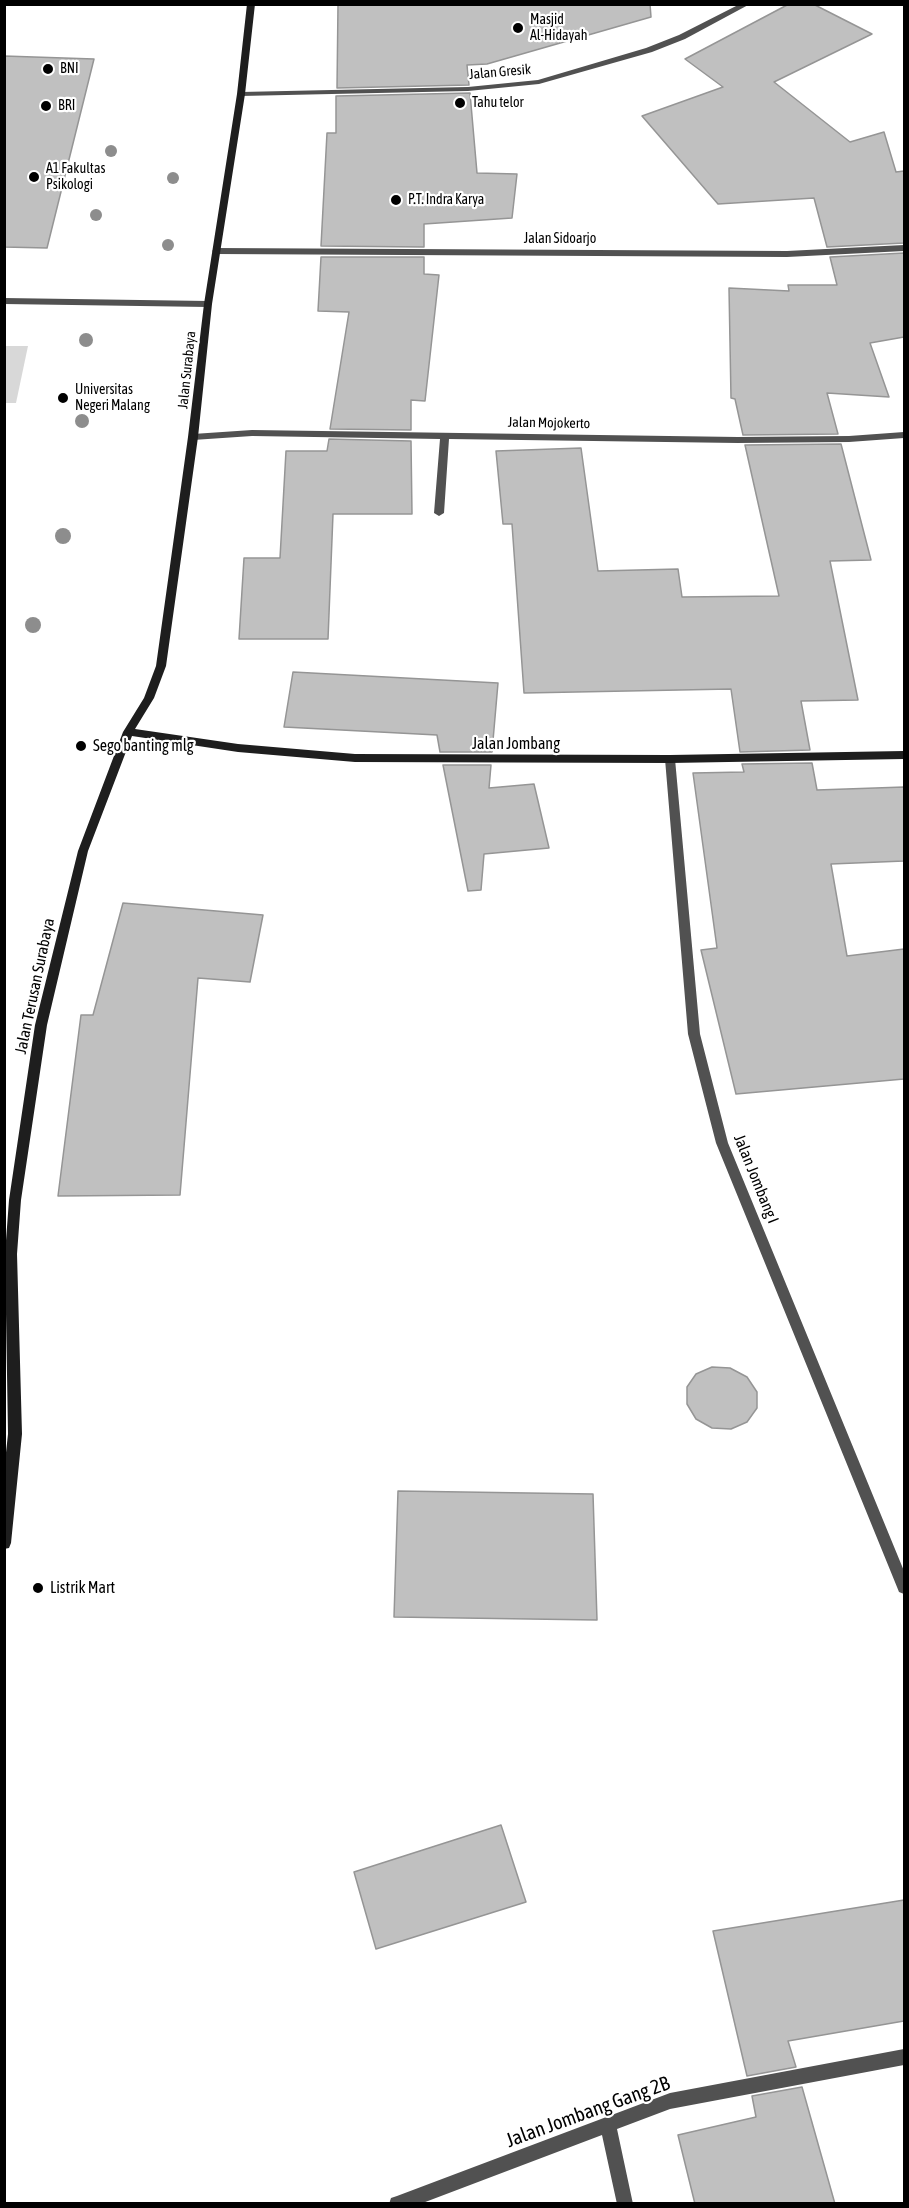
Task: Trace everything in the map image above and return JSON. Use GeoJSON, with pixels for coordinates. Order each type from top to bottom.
{"type":"FeatureCollection","features":[{"type":"Feature","properties":{"kind":"main road","name":"Jalan Surabaya"},"geometry":{"type":"LineString","coordinates":[[128,732],[148,698],[161,666],[193,437],[208,304],[241,93],[250,4]]}},
{"type":"Feature","properties":{"kind":"main road","name":"Jalan Jombang"},"geometry":{"type":"LineString","coordinates":[[128,732],[238,748],[355,758],[670,759],[904,755]]}},
{"type":"Feature","properties":{"kind":"main road","name":"Jalan Terusan Surabaya"},"geometry":{"type":"LineString","coordinates":[[4,1543],[15,1434],[8,1253],[41,1025],[83,851],[128,732]]}},
{"type":"Feature","properties":{"kind":"street","name":"Jalan Gresik"},"geometry":{"type":"LineString","coordinates":[[241,93],[468,89],[539,82],[650,50],[691,33],[747,4]]}},
{"type":"Feature","properties":{"kind":"street","name":"Jalan Sidoarjo"},"geometry":{"type":"LineString","coordinates":[[216,251],[787,254],[904,248]]}},
{"type":"Feature","properties":{"kind":"street"},"geometry":{"type":"LineString","coordinates":[[4,301],[208,304]]}},
{"type":"Feature","properties":{"kind":"street","name":"Jalan Mojokerto"},"geometry":{"type":"LineString","coordinates":[[193,437],[252,433],[769,440],[904,435]]}},
{"type":"Feature","properties":{"kind":"street"},"geometry":{"type":"LineString","coordinates":[[439,513],[445,435]]}},
{"type":"Feature","properties":{"kind":"street","name":"Jalan Jombang I"},"geometry":{"type":"LineString","coordinates":[[670,759],[694,1034],[722,1143],[904,1587]]}},
{"type":"Feature","properties":{"kind":"street","name":"Jalan Jombang Gang 2B"},"geometry":{"type":"LineString","coordinates":[[397,2204],[670,2102],[904,2057]]}},
{"type":"Feature","properties":{"kind":"street"},"geometry":{"type":"LineString","coordinates":[[608,2124],[625,2204]]}},
{"type":"Feature","properties":{"kind":"shaded area"},"geometry":{"type":"Polygon","coordinates":[[[5,346],[28,346],[16,403],[5,403],[5,346]]]}},
{"type":"Feature","properties":{"kind":"building"},"geometry":{"type":"Polygon","coordinates":[[[650,4],[651,17],[487,64],[467,65],[469,85],[337,88],[338,5],[650,4]]]}},
{"type":"Feature","properties":{"kind":"building"},"geometry":{"type":"Polygon","coordinates":[[[789,4],[813,4],[872,34],[774,82],[850,142],[884,132],[896,172],[904,171],[904,243],[827,247],[814,198],[718,204],[642,116],[723,87],[685,59],[789,4]]]}},
{"type":"Feature","properties":{"kind":"building","name":"A1 Fakultas Psikologi"},"geometry":{"type":"Polygon","coordinates":[[[4,56],[94,59],[47,248],[4,247],[4,56]]]}},
{"type":"Feature","properties":{"kind":"building"},"geometry":{"type":"Polygon","coordinates":[[[470,93],[477,173],[517,174],[512,218],[424,224],[424,247],[321,246],[327,133],[336,133],[336,96],[470,93]]]}},
{"type":"Feature","properties":{"kind":"building"},"geometry":{"type":"Polygon","coordinates":[[[904,253],[904,337],[870,343],[889,397],[827,393],[838,434],[743,435],[735,399],[731,398],[729,288],[789,291],[788,285],[837,285],[830,257],[904,253]]]}},
{"type":"Feature","properties":{"kind":"building"},"geometry":{"type":"Polygon","coordinates":[[[321,257],[424,257],[424,274],[439,275],[425,401],[411,400],[411,430],[330,429],[349,312],[318,311],[321,257]]]}},
{"type":"Feature","properties":{"kind":"building"},"geometry":{"type":"Polygon","coordinates":[[[329,439],[411,441],[412,514],[333,514],[328,639],[239,639],[244,558],[280,558],[286,451],[327,451],[329,439]]]}},
{"type":"Feature","properties":{"kind":"building"},"geometry":{"type":"Polygon","coordinates":[[[841,444],[871,560],[830,561],[858,700],[801,701],[810,750],[740,752],[731,689],[524,693],[512,524],[503,524],[496,451],[581,448],[598,571],[678,569],[682,597],[779,596],[745,445],[841,444]]]}},
{"type":"Feature","properties":{"kind":"building"},"geometry":{"type":"Polygon","coordinates":[[[293,672],[498,683],[492,752],[440,752],[437,735],[284,727],[293,672]]]}},
{"type":"Feature","properties":{"kind":"building"},"geometry":{"type":"Polygon","coordinates":[[[812,763],[817,790],[904,787],[904,861],[831,864],[847,956],[904,949],[904,1079],[736,1094],[701,950],[717,948],[693,773],[744,772],[742,764],[812,763]]]}},
{"type":"Feature","properties":{"kind":"building"},"geometry":{"type":"Polygon","coordinates":[[[443,765],[491,765],[489,788],[534,784],[549,848],[484,854],[481,890],[468,891],[443,765]]]}},
{"type":"Feature","properties":{"kind":"building"},"geometry":{"type":"Polygon","coordinates":[[[123,903],[263,915],[250,982],[198,978],[180,1195],[58,1196],[81,1015],[93,1015],[123,903]]]}},
{"type":"Feature","properties":{"kind":"building"},"geometry":{"type":"Polygon","coordinates":[[[712,1367],[730,1368],[747,1377],[757,1392],[757,1408],[747,1422],[731,1429],[712,1428],[696,1419],[687,1404],[687,1387],[696,1374],[712,1367]]]}},
{"type":"Feature","properties":{"kind":"building"},"geometry":{"type":"Polygon","coordinates":[[[398,1491],[593,1494],[597,1620],[394,1617],[398,1491]]]}},
{"type":"Feature","properties":{"kind":"building"},"geometry":{"type":"Polygon","coordinates":[[[501,1825],[526,1902],[376,1949],[354,1872],[501,1825]]]}},
{"type":"Feature","properties":{"kind":"building"},"geometry":{"type":"Polygon","coordinates":[[[904,1900],[904,2021],[788,2041],[796,2067],[747,2076],[713,1931],[904,1900]]]}},
{"type":"Feature","properties":{"kind":"building"},"geometry":{"type":"Polygon","coordinates":[[[802,2087],[835,2204],[695,2204],[678,2135],[756,2117],[752,2096],[802,2087]]]}},
{"type":"Feature","properties":{"kind":"place","name":"Masjid Al-Hidayah"},"geometry":{"type":"Point","coordinates":[518,28]}},
{"type":"Feature","properties":{"kind":"place","name":"BNI"},"geometry":{"type":"Point","coordinates":[48,69]}},
{"type":"Feature","properties":{"kind":"place","name":"Tahu telor"},"geometry":{"type":"Point","coordinates":[460,103]}},
{"type":"Feature","properties":{"kind":"place","name":"BRI"},"geometry":{"type":"Point","coordinates":[46,106]}},
{"type":"Feature","properties":{"kind":"place","name":"A1 Fakultas Psikologi"},"geometry":{"type":"Point","coordinates":[34,177]}},
{"type":"Feature","properties":{"kind":"place","name":"P.T. Indra Karya"},"geometry":{"type":"Point","coordinates":[396,200]}},
{"type":"Feature","properties":{"kind":"place","name":"Universitas Negeri Malang"},"geometry":{"type":"Point","coordinates":[63,398]}},
{"type":"Feature","properties":{"kind":"place","name":"Sego banting mlg"},"geometry":{"type":"Point","coordinates":[81,746]}},
{"type":"Feature","properties":{"kind":"place","name":"Listrik Mart"},"geometry":{"type":"Point","coordinates":[38,1588]}}]}
